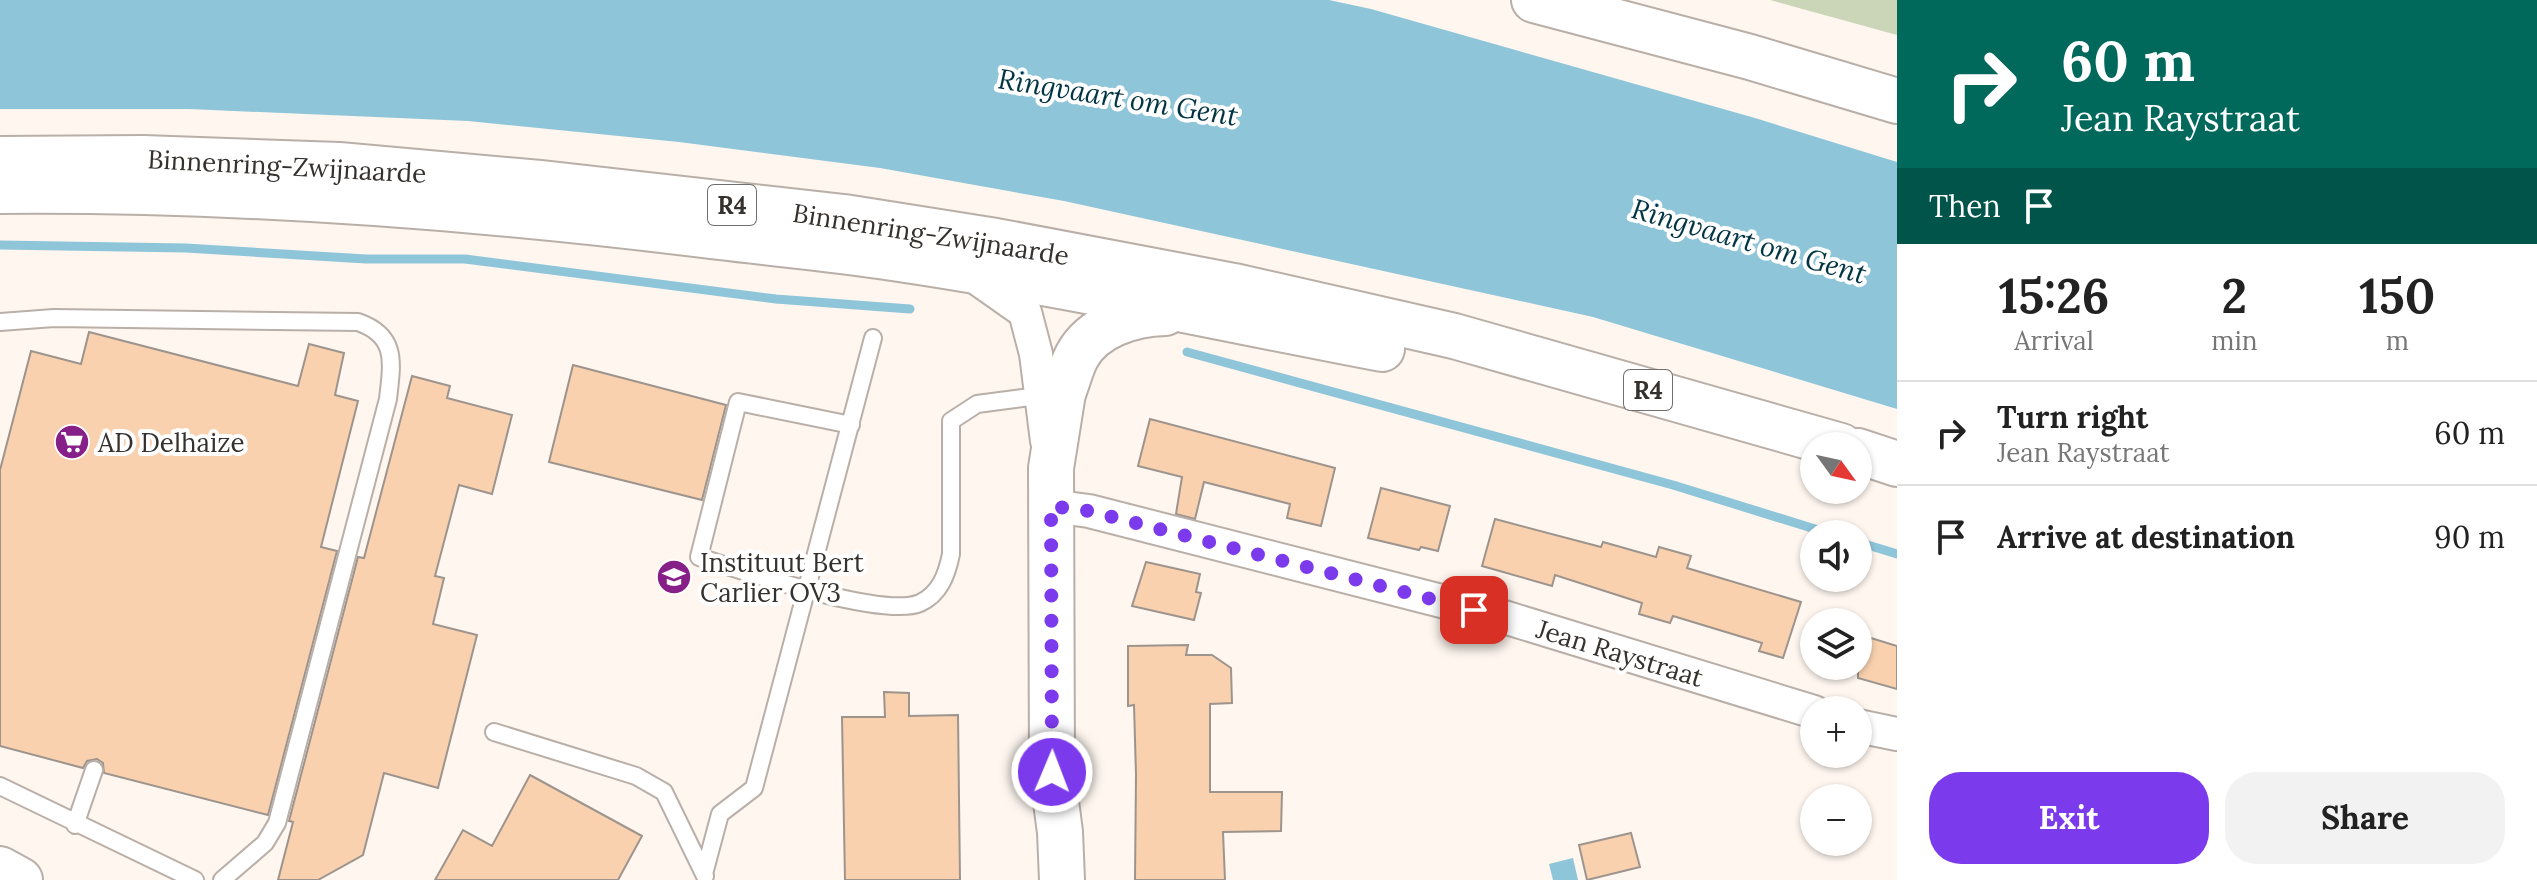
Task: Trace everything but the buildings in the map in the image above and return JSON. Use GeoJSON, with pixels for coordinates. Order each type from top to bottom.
{"type":"FeatureCollection","features":[{"type":"Feature","properties":{"kind":"main road"},"geometry":{"type":"LineString","coordinates":[[1534,0],[1750,57],[1897,101]]}},
{"type":"Feature","properties":{"kind":"main road","name":"Binnenring-Zwijnaarde"},"geometry":{"type":"LineString","coordinates":[[0,159],[143,158],[339,165],[540,183],[844,217],[996,241],[1234,286],[1454,336],[1800,434]]}},
{"type":"Feature","properties":{"kind":"main road","name":"R4"},"geometry":{"type":"LineString","coordinates":[[0,191],[184,193],[356,200],[650,228],[893,258],[1391,351],[1454,336]]}},
{"type":"Feature","properties":{"kind":"main road"},"geometry":{"type":"LineString","coordinates":[[1062,880],[1060,832],[1052,772],[1052,394],[1089,339],[1115,323],[1144,313],[1186,312]]}},
{"type":"Feature","properties":{"kind":"main road"},"geometry":{"type":"LineString","coordinates":[[1872,456],[1897,464]]}},
{"type":"Feature","properties":{"kind":"main road"},"geometry":{"type":"LineString","coordinates":[[0,869],[20,880]]}},
{"type":"Feature","properties":{"kind":"street"},"geometry":{"type":"LineString","coordinates":[[965,270],[1025,312],[1052,394]]}},
{"type":"Feature","properties":{"kind":"street","name":"Jean Raystraat"},"geometry":{"type":"LineString","coordinates":[[1051,487],[1089,511],[1504,617],[1800,708]]}},
{"type":"Feature","properties":{"kind":"street"},"geometry":{"type":"LineString","coordinates":[[1872,729],[1897,734]]}},
{"type":"Feature","properties":{"kind":"lane"},"geometry":{"type":"LineString","coordinates":[[0,322],[54,318],[358,322],[375,328],[387,342],[392,365],[388,399],[277,823],[265,843],[222,880]]}},
{"type":"Feature","properties":{"kind":"lane"},"geometry":{"type":"LineString","coordinates":[[706,877],[720,814],[754,788],[873,338]]}},
{"type":"Feature","properties":{"kind":"lane"},"geometry":{"type":"LineString","coordinates":[[851,425],[738,402],[699,557],[807,591],[899,607],[919,603],[937,591],[947,573],[951,554],[951,421],[977,404],[1052,394]]}},
{"type":"Feature","properties":{"kind":"lane"},"geometry":{"type":"LineString","coordinates":[[494,732],[636,776],[664,792],[706,877]]}},
{"type":"Feature","properties":{"kind":"lane"},"geometry":{"type":"LineString","coordinates":[[75,825],[94,770]]}},
{"type":"Feature","properties":{"kind":"lane"},"geometry":{"type":"LineString","coordinates":[[0,786],[75,825],[195,880]]}},
{"type":"Feature","properties":{"kind":"green space"},"geometry":{"type":"Polygon","coordinates":[[[1770,0],[1897,0],[1897,35],[1770,0]]]}},
{"type":"Feature","properties":{"kind":"water","name":"Ringvaart om Gent"},"geometry":{"type":"Polygon","coordinates":[[[0,0],[1329,0],[1371,9],[1755,118],[1897,162],[1897,409],[1593,317],[1064,201],[880,168],[679,142],[468,121],[189,109],[0,109],[0,0]]]}},
{"type":"Feature","properties":{"kind":"water"},"geometry":{"type":"Polygon","coordinates":[[[1573,858],[1578,880],[1553,880],[1549,864],[1573,858]]]}},
{"type":"Feature","properties":{"kind":"waterway"},"geometry":{"type":"LineString","coordinates":[[0,245],[186,248],[366,259],[465,259],[776,299],[910,309]]}},
{"type":"Feature","properties":{"kind":"waterway"},"geometry":{"type":"LineString","coordinates":[[1187,352],[1673,485],[1800,524]]}},
{"type":"Feature","properties":{"kind":"waterway"},"geometry":{"type":"LineString","coordinates":[[1872,546],[1897,554]]}},
{"type":"Feature","properties":{"kind":"place","name":"AD Delhaize"},"geometry":{"type":"Point","coordinates":[72,442]}},
{"type":"Feature","properties":{"kind":"place","name":"Instituut Bert Carlier OV3"},"geometry":{"type":"Point","coordinates":[674,577]}},
{"type":"Feature","properties":{"kind":"route"},"geometry":{"type":"LineString","coordinates":[[1052,772],[1051,506],[1089,511],[1474,610]]}}]}
